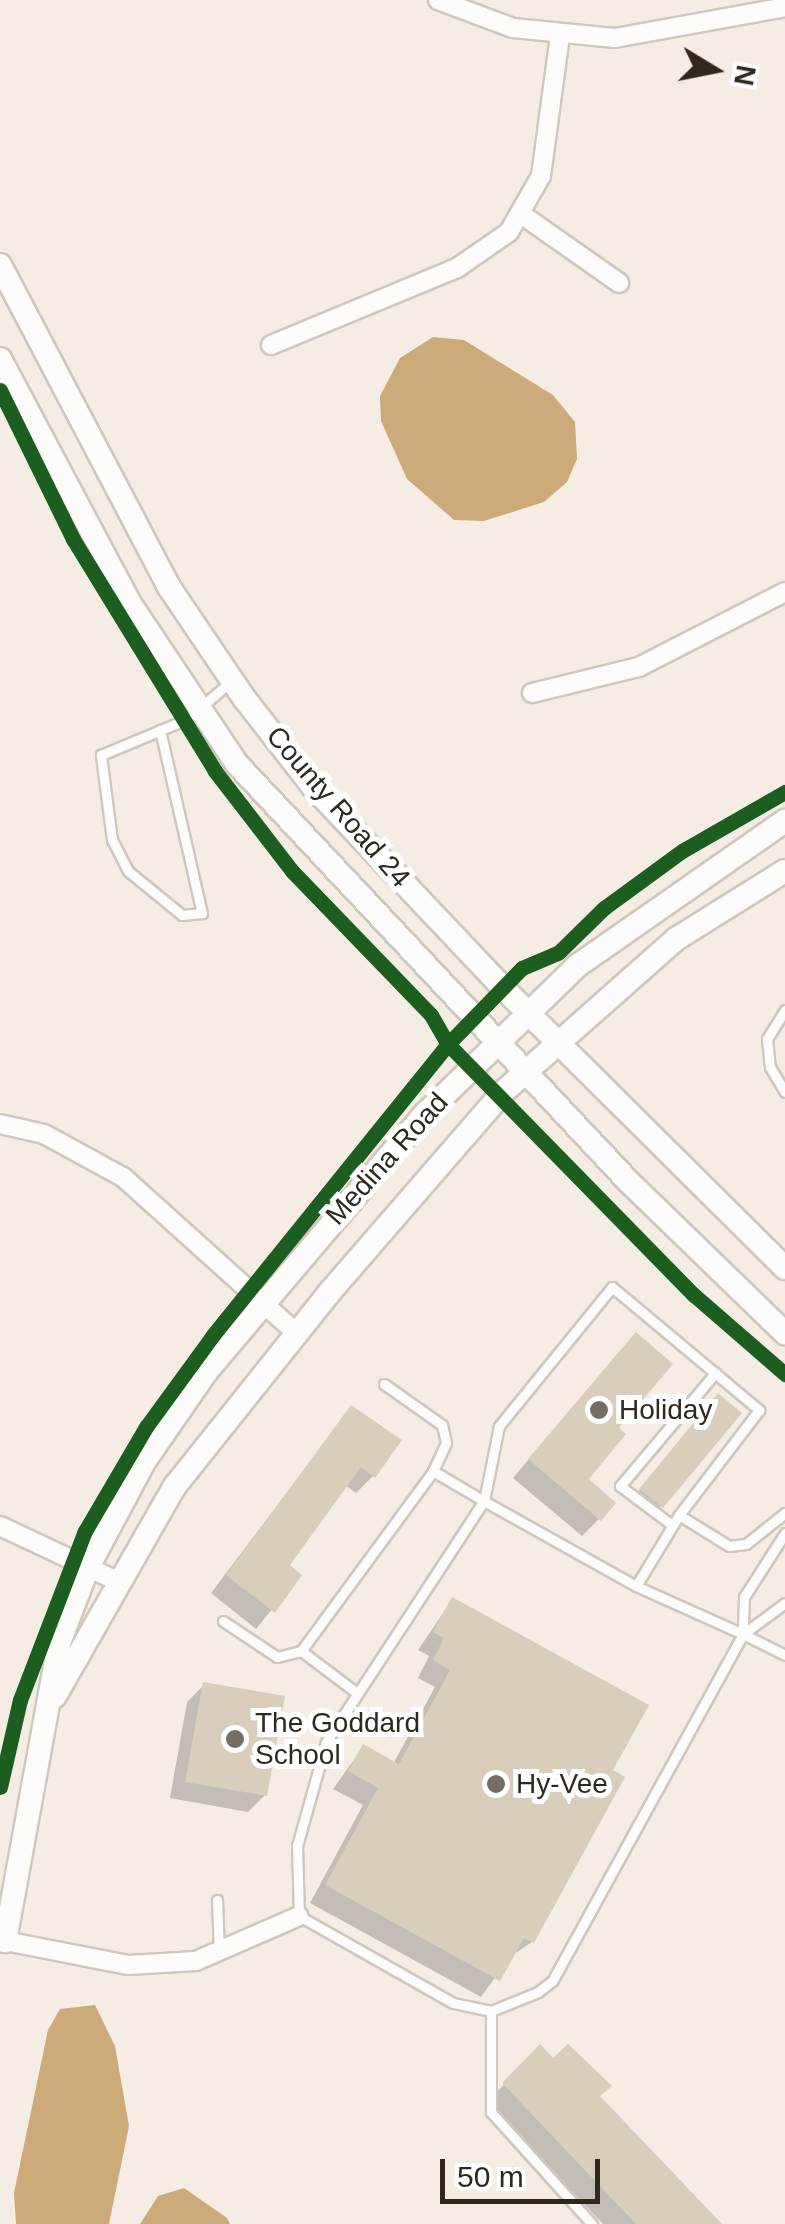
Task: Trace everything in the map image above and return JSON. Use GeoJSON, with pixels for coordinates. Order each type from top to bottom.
{"type":"FeatureCollection","features":[{"type":"Feature","properties":{"kind":"street"},"geometry":{"type":"LineString","coordinates":[[438,0],[513,28],[560,36],[650,34],[785,7]]}},
{"type":"Feature","properties":{"kind":"street"},"geometry":{"type":"LineString","coordinates":[[271,345],[457,268],[484,253],[521,214],[544,161],[560,36]]}},
{"type":"Feature","properties":{"kind":"street"},"geometry":{"type":"LineString","coordinates":[[521,214],[619,282]]}},
{"type":"Feature","properties":{"kind":"street","name":"County Road 24"},"geometry":{"type":"LineString","coordinates":[[0,266],[170,587],[232,681],[314,788],[528,1014],[785,1268]]}},
{"type":"Feature","properties":{"kind":"street","name":"County Road 24"},"geometry":{"type":"LineString","coordinates":[[0,359],[128,602],[198,710],[298,836],[737,1293],[785,1333]]}},
{"type":"Feature","properties":{"kind":"street"},"geometry":{"type":"LineString","coordinates":[[532,693],[639,667],[785,592]]}},
{"type":"Feature","properties":{"kind":"street","name":"Medina Road"},"geometry":{"type":"LineString","coordinates":[[3,1940],[53,1699],[59,1643],[88,1567],[144,1462],[262,1304],[424,1114],[577,966],[785,821]]}},
{"type":"Feature","properties":{"kind":"street","name":"Medina Road"},"geometry":{"type":"LineString","coordinates":[[53,1699],[175,1486],[296,1333],[525,1072],[676,939],[785,871]]}},
{"type":"Feature","properties":{"kind":"street"},"geometry":{"type":"LineString","coordinates":[[0,1124],[44,1134],[123,1177],[296,1333]]}},
{"type":"Feature","properties":{"kind":"street"},"geometry":{"type":"LineString","coordinates":[[0,1526],[119,1582]]}},
{"type":"Feature","properties":{"kind":"street"},"geometry":{"type":"LineString","coordinates":[[3,1940],[130,1965],[196,1961],[299,1916]]}},
{"type":"Feature","properties":{"kind":"lane"},"geometry":{"type":"LineString","coordinates":[[160,730],[202,913],[182,914],[158,900],[128,872],[112,840],[100,755],[198,710],[232,681]]}},
{"type":"Feature","properties":{"kind":"lane"},"geometry":{"type":"LineString","coordinates":[[785,1010],[767,1039],[770,1067],[785,1092]]}},
{"type":"Feature","properties":{"kind":"lane"},"geometry":{"type":"LineString","coordinates":[[636,1586],[679,1515],[759,1410],[612,1287],[498,1426],[484,1501],[326,1742],[305,1807],[296,1863],[299,1916],[453,2003],[490,2011],[552,1981],[742,1634],[785,1603]]}},
{"type":"Feature","properties":{"kind":"lane"},"geometry":{"type":"LineString","coordinates":[[672,1526],[620,1486],[714,1373]]}},
{"type":"Feature","properties":{"kind":"lane"},"geometry":{"type":"LineString","coordinates":[[223,1621],[277,1657],[301,1651],[432,1471],[446,1443],[442,1425],[384,1384]]}},
{"type":"Feature","properties":{"kind":"lane"},"geometry":{"type":"LineString","coordinates":[[432,1471],[636,1586],[785,1655]]}},
{"type":"Feature","properties":{"kind":"lane"},"geometry":{"type":"LineString","coordinates":[[679,1515],[729,1546],[746,1544],[785,1512]]}},
{"type":"Feature","properties":{"kind":"lane"},"geometry":{"type":"LineString","coordinates":[[742,1634],[744,1597],[785,1533]]}},
{"type":"Feature","properties":{"kind":"lane"},"geometry":{"type":"LineString","coordinates":[[301,1651],[357,1693]]}},
{"type":"Feature","properties":{"kind":"lane"},"geometry":{"type":"LineString","coordinates":[[217,1900],[219,1951]]}},
{"type":"Feature","properties":{"kind":"lane"},"geometry":{"type":"LineString","coordinates":[[490,2011],[491,2112],[592,2224]]}},
{"type":"Feature","properties":{"kind":"shaded area"},"geometry":{"type":"Polygon","coordinates":[[[433,337],[464,340],[553,395],[575,422],[577,459],[567,482],[544,502],[484,521],[454,520],[407,479],[381,421],[380,396],[400,358],[433,337]]]}},
{"type":"Feature","properties":{"kind":"shaded area"},"geometry":{"type":"Polygon","coordinates":[[[95,2005],[115,2046],[129,2126],[109,2224],[16,2224],[14,2193],[48,2030],[60,2009],[95,2005]]]}},
{"type":"Feature","properties":{"kind":"shaded area"},"geometry":{"type":"Polygon","coordinates":[[[184,2188],[230,2224],[140,2224],[158,2196],[184,2188]]]}},
{"type":"Feature","properties":{"kind":"building","name":"Holiday"},"geometry":{"type":"Polygon","coordinates":[[[636,1332],[673,1364],[619,1428],[626,1434],[589,1479],[616,1503],[601,1521],[528,1459],[636,1332]]]}},
{"type":"Feature","properties":{"kind":"building","name":"Holiday"},"geometry":{"type":"Polygon","coordinates":[[[718,1393],[742,1413],[663,1508],[639,1489],[718,1393]]]}},
{"type":"Feature","properties":{"kind":"building"},"geometry":{"type":"Polygon","coordinates":[[[351,1405],[402,1440],[375,1478],[361,1467],[290,1565],[302,1575],[275,1613],[226,1575],[351,1405]]]}},
{"type":"Feature","properties":{"kind":"building","name":"Hy-Vee"},"geometry":{"type":"Polygon","coordinates":[[[452,1597],[649,1705],[613,1770],[625,1777],[534,1943],[524,1938],[500,1981],[325,1885],[378,1788],[348,1771],[363,1744],[399,1764],[450,1670],[433,1660],[444,1638],[433,1632],[452,1597]]]}},
{"type":"Feature","properties":{"kind":"building","name":"The Goddard School"},"geometry":{"type":"Polygon","coordinates":[[[203,1682],[285,1696],[267,1796],[185,1782],[203,1682]]]}},
{"type":"Feature","properties":{"kind":"building"},"geometry":{"type":"Polygon","coordinates":[[[540,2044],[553,2058],[568,2044],[612,2086],[600,2096],[722,2224],[636,2224],[502,2083],[540,2044]]]}},
{"type":"Feature","properties":{"kind":"cycle path"},"geometry":{"type":"LineString","coordinates":[[0,390],[73,539],[215,771],[292,871],[431,1015],[448,1044],[694,1295],[785,1374]]}},
{"type":"Feature","properties":{"kind":"cycle path"},"geometry":{"type":"LineString","coordinates":[[0,1787],[20,1700],[85,1531],[146,1427],[213,1335],[448,1044],[522,968],[558,953],[604,908],[682,851],[785,792]]}},
{"type":"Feature","properties":{"kind":"place","name":"Holiday"},"geometry":{"type":"Point","coordinates":[599,1410]}},
{"type":"Feature","properties":{"kind":"place","name":"The Goddard School"},"geometry":{"type":"Point","coordinates":[235,1739]}},
{"type":"Feature","properties":{"kind":"place","name":"Hy-Vee"},"geometry":{"type":"Point","coordinates":[496,1784]}}]}
